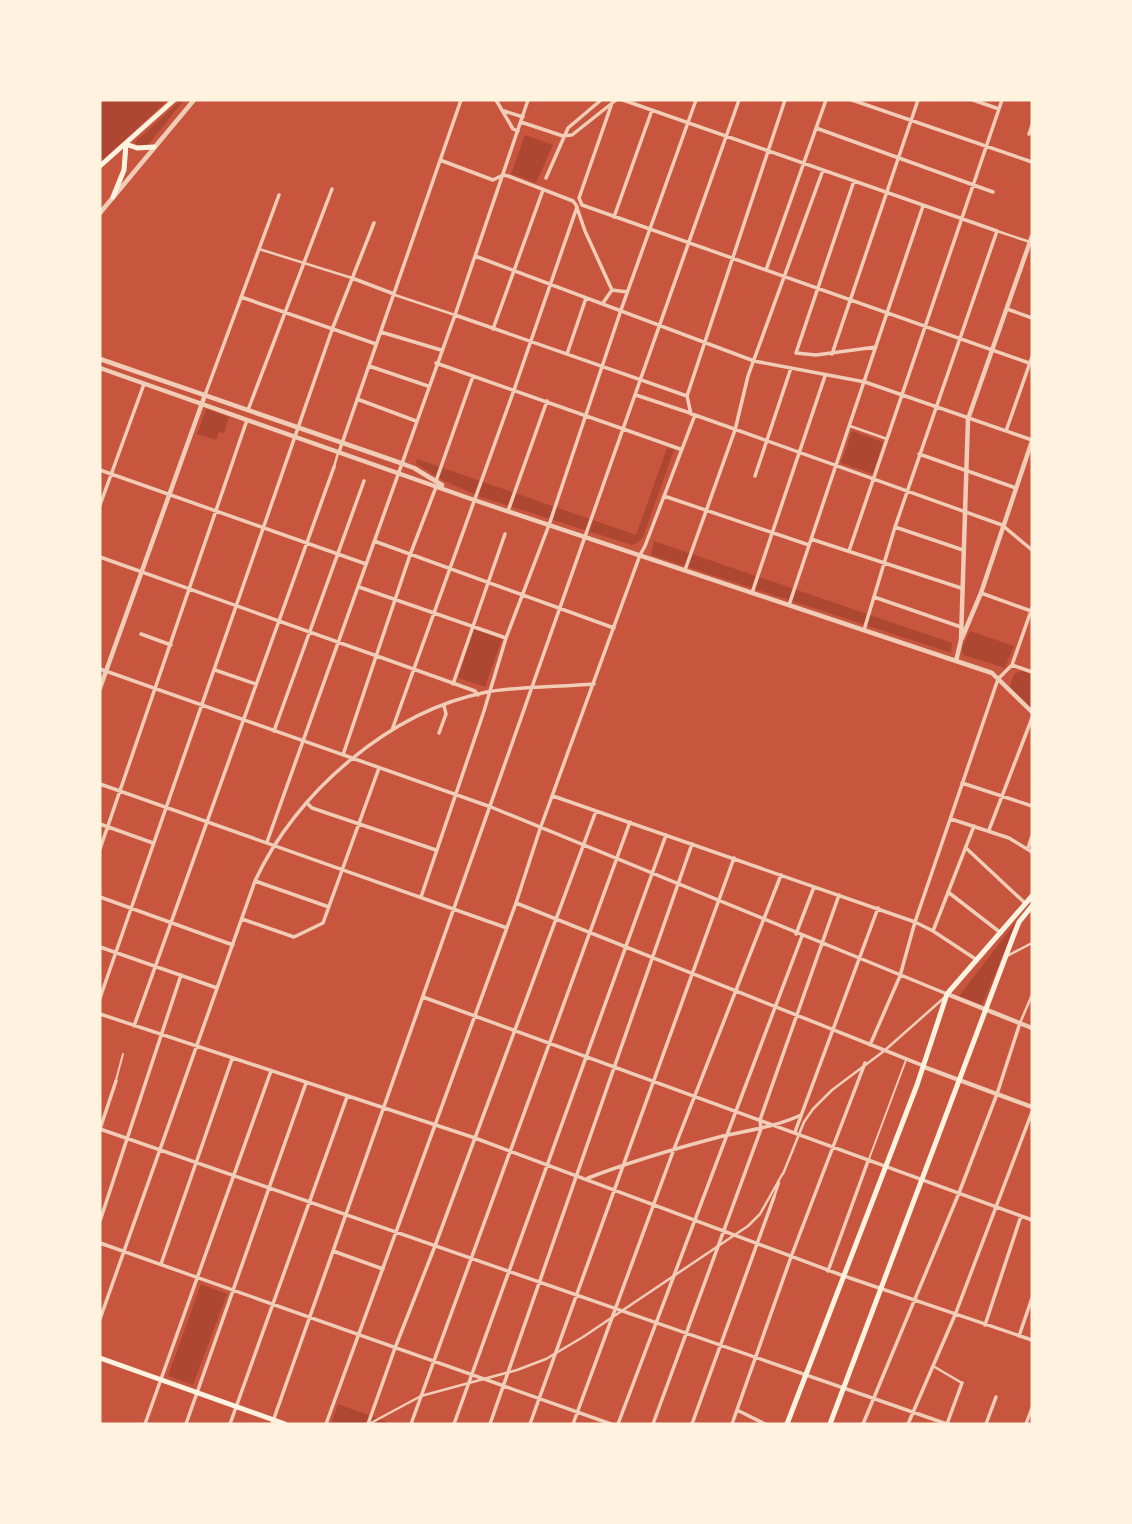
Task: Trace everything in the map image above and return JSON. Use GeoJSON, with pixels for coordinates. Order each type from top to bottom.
{"type":"FeatureCollection","features":[{"type":"Feature","properties":{"kind":"main road"},"geometry":{"type":"LineString","coordinates":[[100,166],[174,100]]}},
{"type":"Feature","properties":{"kind":"main road"},"geometry":{"type":"LineString","coordinates":[[126,144],[133,148],[154,147]]}},
{"type":"Feature","properties":{"kind":"main road"},"geometry":{"type":"LineString","coordinates":[[113,197],[124,170],[126,144]]}},
{"type":"Feature","properties":{"kind":"main road"},"geometry":{"type":"LineString","coordinates":[[830,1424],[985,1009],[1032,896]]}},
{"type":"Feature","properties":{"kind":"main road"},"geometry":{"type":"LineString","coordinates":[[787,1424],[924,1066],[947,994],[1029,905]]}},
{"type":"Feature","properties":{"kind":"main road"},"geometry":{"type":"LineString","coordinates":[[100,1358],[236,1406],[273,1422],[285,1424]]}},
{"type":"Feature","properties":{"kind":"street"},"geometry":{"type":"LineString","coordinates":[[100,213],[194,100]]}},
{"type":"Feature","properties":{"kind":"street"},"geometry":{"type":"LineString","coordinates":[[134,1026],[334,467],[461,100]]}},
{"type":"Feature","properties":{"kind":"street"},"geometry":{"type":"LineString","coordinates":[[496,100],[513,129],[518,131]]}},
{"type":"Feature","properties":{"kind":"street"},"geometry":{"type":"LineString","coordinates":[[267,842],[455,315],[528,100]]}},
{"type":"Feature","properties":{"kind":"street"},"geometry":{"type":"LineString","coordinates":[[547,178],[562,136],[601,100]]}},
{"type":"Feature","properties":{"kind":"street"},"geometry":{"type":"LineString","coordinates":[[623,100],[1031,242]]}},
{"type":"Feature","properties":{"kind":"street"},"geometry":{"type":"LineString","coordinates":[[421,897],[506,638],[549,525],[621,310],[696,100]]}},
{"type":"Feature","properties":{"kind":"street"},"geometry":{"type":"LineString","coordinates":[[273,1422],[739,100]]}},
{"type":"Feature","properties":{"kind":"street"},"geometry":{"type":"LineString","coordinates":[[326,1424],[693,414],[687,396],[785,100]]}},
{"type":"Feature","properties":{"kind":"street"},"geometry":{"type":"LineString","coordinates":[[766,270],[826,100]]}},
{"type":"Feature","properties":{"kind":"street"},"geometry":{"type":"LineString","coordinates":[[852,100],[1032,162]]}},
{"type":"Feature","properties":{"kind":"street"},"geometry":{"type":"LineString","coordinates":[[874,107],[877,100]]}},
{"type":"Feature","properties":{"kind":"street"},"geometry":{"type":"LineString","coordinates":[[832,354],[918,100]]}},
{"type":"Feature","properties":{"kind":"street"},"geometry":{"type":"LineString","coordinates":[[973,100],[999,109]]}},
{"type":"Feature","properties":{"kind":"street"},"geometry":{"type":"LineString","coordinates":[[849,551],[1002,100]]}},
{"type":"Feature","properties":{"kind":"street"},"geometry":{"type":"LineString","coordinates":[[502,110],[562,136],[578,131],[614,101]]}},
{"type":"Feature","properties":{"kind":"street"},"geometry":{"type":"LineString","coordinates":[[614,101],[579,198],[582,205],[1031,364]]}},
{"type":"Feature","properties":{"kind":"street"},"geometry":{"type":"LineString","coordinates":[[614,216],[652,110]]}},
{"type":"Feature","properties":{"kind":"street"},"geometry":{"type":"LineString","coordinates":[[1029,134],[1032,125]]}},
{"type":"Feature","properties":{"kind":"street"},"geometry":{"type":"LineString","coordinates":[[816,128],[993,192]]}},
{"type":"Feature","properties":{"kind":"street"},"geometry":{"type":"LineString","coordinates":[[440,160],[493,180],[503,175],[573,201],[612,290]]}},
{"type":"Feature","properties":{"kind":"street"},"geometry":{"type":"LineString","coordinates":[[685,570],[734,430],[748,376],[786,277],[822,170]]}},
{"type":"Feature","properties":{"kind":"street"},"geometry":{"type":"LineString","coordinates":[[854,181],[796,353],[832,354],[876,347]]}},
{"type":"Feature","properties":{"kind":"street"},"geometry":{"type":"LineString","coordinates":[[248,410],[332,189]]}},
{"type":"Feature","properties":{"kind":"street"},"geometry":{"type":"LineString","coordinates":[[493,329],[543,189]]}},
{"type":"Feature","properties":{"kind":"street"},"geometry":{"type":"LineString","coordinates":[[100,688],[103,670],[279,195]]}},
{"type":"Feature","properties":{"kind":"street"},"geometry":{"type":"LineString","coordinates":[[789,605],[923,205]]}},
{"type":"Feature","properties":{"kind":"street"},"geometry":{"type":"LineString","coordinates":[[393,730],[577,207]]}},
{"type":"Feature","properties":{"kind":"street"},"geometry":{"type":"LineString","coordinates":[[100,998],[333,327],[374,223]]}},
{"type":"Feature","properties":{"kind":"street"},"geometry":{"type":"LineString","coordinates":[[864,630],[883,562],[919,454],[997,231]]}},
{"type":"Feature","properties":{"kind":"street"},"geometry":{"type":"LineString","coordinates":[[961,640],[968,419],[1032,236]]}},
{"type":"Feature","properties":{"kind":"street"},"geometry":{"type":"LineString","coordinates":[[259,249],[352,278],[687,396]]}},
{"type":"Feature","properties":{"kind":"street"},"geometry":{"type":"LineString","coordinates":[[475,256],[754,361],[864,382],[1032,441],[981,593],[961,640],[956,661]]}},
{"type":"Feature","properties":{"kind":"street"},"geometry":{"type":"LineString","coordinates":[[612,290],[628,292]]}},
{"type":"Feature","properties":{"kind":"street"},"geometry":{"type":"LineString","coordinates":[[603,303],[612,290]]}},
{"type":"Feature","properties":{"kind":"street"},"geometry":{"type":"LineString","coordinates":[[241,296],[376,344]]}},
{"type":"Feature","properties":{"kind":"street"},"geometry":{"type":"LineString","coordinates":[[567,354],[586,298]]}},
{"type":"Feature","properties":{"kind":"street"},"geometry":{"type":"LineString","coordinates":[[1007,309],[1032,318]]}},
{"type":"Feature","properties":{"kind":"street"},"geometry":{"type":"LineString","coordinates":[[381,332],[441,350]]}},
{"type":"Feature","properties":{"kind":"street"},"geometry":{"type":"LineString","coordinates":[[1006,431],[1032,357]]}},
{"type":"Feature","properties":{"kind":"street"},"geometry":{"type":"LineString","coordinates":[[100,359],[401,463],[414,468],[436,485]]}},
{"type":"Feature","properties":{"kind":"street"},"geometry":{"type":"LineString","coordinates":[[436,363],[680,449]]}},
{"type":"Feature","properties":{"kind":"street"},"geometry":{"type":"LineString","coordinates":[[369,366],[428,386]]}},
{"type":"Feature","properties":{"kind":"street"},"geometry":{"type":"LineString","coordinates":[[100,368],[398,473],[467,494],[474,500],[992,673],[1032,712]]}},
{"type":"Feature","properties":{"kind":"street"},"geometry":{"type":"LineString","coordinates":[[755,476],[791,368]]}},
{"type":"Feature","properties":{"kind":"street"},"geometry":{"type":"LineString","coordinates":[[752,593],[825,375]]}},
{"type":"Feature","properties":{"kind":"street"},"geometry":{"type":"LineString","coordinates":[[343,755],[473,376]]}},
{"type":"Feature","properties":{"kind":"street"},"geometry":{"type":"LineString","coordinates":[[100,505],[144,384]]}},
{"type":"Feature","properties":{"kind":"street"},"geometry":{"type":"LineString","coordinates":[[636,395],[1002,525],[1032,550]]}},
{"type":"Feature","properties":{"kind":"street"},"geometry":{"type":"LineString","coordinates":[[357,399],[416,421]]}},
{"type":"Feature","properties":{"kind":"street"},"geometry":{"type":"LineString","coordinates":[[508,511],[547,401]]}},
{"type":"Feature","properties":{"kind":"street"},"geometry":{"type":"LineString","coordinates":[[100,849],[247,420]]}},
{"type":"Feature","properties":{"kind":"street"},"geometry":{"type":"LineString","coordinates":[[850,426],[887,439]]}},
{"type":"Feature","properties":{"kind":"street"},"geometry":{"type":"LineString","coordinates":[[919,454],[1016,488]]}},
{"type":"Feature","properties":{"kind":"street"},"geometry":{"type":"LineString","coordinates":[[100,470],[366,564]]}},
{"type":"Feature","properties":{"kind":"street"},"geometry":{"type":"LineString","coordinates":[[274,731],[364,481]]}},
{"type":"Feature","properties":{"kind":"street"},"geometry":{"type":"LineString","coordinates":[[664,496],[809,545]]}},
{"type":"Feature","properties":{"kind":"street"},"geometry":{"type":"LineString","coordinates":[[895,527],[963,550]]}},
{"type":"Feature","properties":{"kind":"street"},"geometry":{"type":"LineString","coordinates":[[453,684],[505,534]]}},
{"type":"Feature","properties":{"kind":"street"},"geometry":{"type":"LineString","coordinates":[[811,539],[961,588]]}},
{"type":"Feature","properties":{"kind":"street"},"geometry":{"type":"LineString","coordinates":[[374,541],[614,628]]}},
{"type":"Feature","properties":{"kind":"street"},"geometry":{"type":"LineString","coordinates":[[100,557],[478,695]]}},
{"type":"Feature","properties":{"kind":"street"},"geometry":{"type":"LineString","coordinates":[[358,587],[506,638]]}},
{"type":"Feature","properties":{"kind":"street"},"geometry":{"type":"LineString","coordinates":[[870,1045],[900,976],[915,922],[998,679],[1012,665],[1032,609],[981,593]]}},
{"type":"Feature","properties":{"kind":"street"},"geometry":{"type":"LineString","coordinates":[[874,597],[961,627]]}},
{"type":"Feature","properties":{"kind":"street"},"geometry":{"type":"LineString","coordinates":[[141,634],[171,645]]}},
{"type":"Feature","properties":{"kind":"street"},"geometry":{"type":"LineString","coordinates":[[1012,665],[1032,671]]}},
{"type":"Feature","properties":{"kind":"street"},"geometry":{"type":"LineString","coordinates":[[103,670],[491,807],[764,921],[1032,1028]]}},
{"type":"Feature","properties":{"kind":"street"},"geometry":{"type":"LineString","coordinates":[[215,670],[256,684]]}},
{"type":"Feature","properties":{"kind":"street"},"geometry":{"type":"LineString","coordinates":[[100,1319],[255,881],[275,845],[307,803],[351,758],[393,730],[444,706],[488,692],[594,684]]}},
{"type":"Feature","properties":{"kind":"street"},"geometry":{"type":"LineString","coordinates":[[439,733],[446,714],[444,706]]}},
{"type":"Feature","properties":{"kind":"street"},"geometry":{"type":"LineString","coordinates":[[989,830],[1032,718]]}},
{"type":"Feature","properties":{"kind":"street"},"geometry":{"type":"LineString","coordinates":[[242,919],[294,937],[323,923],[379,768]]}},
{"type":"Feature","properties":{"kind":"street"},"geometry":{"type":"LineString","coordinates":[[962,783],[1032,806]]}},
{"type":"Feature","properties":{"kind":"street"},"geometry":{"type":"LineString","coordinates":[[100,784],[507,928]]}},
{"type":"Feature","properties":{"kind":"street"},"geometry":{"type":"LineString","coordinates":[[552,796],[915,922],[977,960]]}},
{"type":"Feature","properties":{"kind":"street"},"geometry":{"type":"LineString","coordinates":[[307,803],[312,808],[436,850]]}},
{"type":"Feature","properties":{"kind":"street"},"geometry":{"type":"LineString","coordinates":[[369,1424],[596,811]]}},
{"type":"Feature","properties":{"kind":"street"},"geometry":{"type":"LineString","coordinates":[[951,819],[989,830],[1032,852]]}},
{"type":"Feature","properties":{"kind":"street"},"geometry":{"type":"LineString","coordinates":[[411,1424],[629,822]]}},
{"type":"Feature","properties":{"kind":"street"},"geometry":{"type":"LineString","coordinates":[[100,824],[153,843]]}},
{"type":"Feature","properties":{"kind":"street"},"geometry":{"type":"LineString","coordinates":[[933,931],[974,827]]}},
{"type":"Feature","properties":{"kind":"street"},"geometry":{"type":"LineString","coordinates":[[454,1424],[666,835]]}},
{"type":"Feature","properties":{"kind":"street"},"geometry":{"type":"LineString","coordinates":[[1028,848],[1032,836]]}},
{"type":"Feature","properties":{"kind":"street"},"geometry":{"type":"LineString","coordinates":[[490,1424],[692,844]]}},
{"type":"Feature","properties":{"kind":"street"},"geometry":{"type":"LineString","coordinates":[[966,848],[1029,905]]}},
{"type":"Feature","properties":{"kind":"street"},"geometry":{"type":"LineString","coordinates":[[530,1424],[734,858]]}},
{"type":"Feature","properties":{"kind":"street"},"geometry":{"type":"LineString","coordinates":[[618,1310],[653,1205],[781,875]]}},
{"type":"Feature","properties":{"kind":"street"},"geometry":{"type":"LineString","coordinates":[[255,881],[329,907]]}},
{"type":"Feature","properties":{"kind":"street"},"geometry":{"type":"LineString","coordinates":[[796,934],[814,887]]}},
{"type":"Feature","properties":{"kind":"street"},"geometry":{"type":"LineString","coordinates":[[948,892],[1001,933]]}},
{"type":"Feature","properties":{"kind":"street"},"geometry":{"type":"LineString","coordinates":[[653,1424],[761,1129],[760,1120],[839,895]]}},
{"type":"Feature","properties":{"kind":"street"},"geometry":{"type":"LineString","coordinates":[[100,897],[233,945]]}},
{"type":"Feature","properties":{"kind":"street"},"geometry":{"type":"LineString","coordinates":[[516,903],[906,1060],[1032,1107]]}},
{"type":"Feature","properties":{"kind":"street"},"geometry":{"type":"LineString","coordinates":[[692,1424],[878,908]]}},
{"type":"Feature","properties":{"kind":"street"},"geometry":{"type":"LineString","coordinates":[[618,1424],[802,936]]}},
{"type":"Feature","properties":{"kind":"street"},"geometry":{"type":"LineString","coordinates":[[1006,957],[1032,943]]}},
{"type":"Feature","properties":{"kind":"street"},"geometry":{"type":"LineString","coordinates":[[100,947],[217,988]]}},
{"type":"Feature","properties":{"kind":"street"},"geometry":{"type":"LineString","coordinates":[[100,1221],[181,975]]}},
{"type":"Feature","properties":{"kind":"street"},"geometry":{"type":"LineString","coordinates":[[797,1133],[819,1102],[865,1063],[884,1051],[947,994]]}},
{"type":"Feature","properties":{"kind":"street"},"geometry":{"type":"LineString","coordinates":[[863,1424],[959,1193],[1032,995]]}},
{"type":"Feature","properties":{"kind":"street"},"geometry":{"type":"LineString","coordinates":[[423,997],[1032,1220]]}},
{"type":"Feature","properties":{"kind":"street"},"geometry":{"type":"LineString","coordinates":[[100,1014],[475,1138],[828,1271],[1032,1340]]}},
{"type":"Feature","properties":{"kind":"street"},"geometry":{"type":"LineString","coordinates":[[161,1264],[232,1059]]}},
{"type":"Feature","properties":{"kind":"street"},"geometry":{"type":"LineString","coordinates":[[732,1424],[791,1257],[865,1063]]}},
{"type":"Feature","properties":{"kind":"street"},"geometry":{"type":"LineString","coordinates":[[145,1424],[271,1071]]}},
{"type":"Feature","properties":{"kind":"street"},"geometry":{"type":"LineString","coordinates":[[116,1081],[100,1129],[947,1424],[962,1383],[933,1366]]}},
{"type":"Feature","properties":{"kind":"street"},"geometry":{"type":"LineString","coordinates":[[186,1424],[306,1083]]}},
{"type":"Feature","properties":{"kind":"street"},"geometry":{"type":"LineString","coordinates":[[230,1424],[347,1096]]}},
{"type":"Feature","properties":{"kind":"street"},"geometry":{"type":"LineString","coordinates":[[908,1424],[955,1315],[1032,1112]]}},
{"type":"Feature","properties":{"kind":"street"},"geometry":{"type":"LineString","coordinates":[[586,1179],[624,1163],[726,1135],[776,1126],[802,1115]]}},
{"type":"Feature","properties":{"kind":"street"},"geometry":{"type":"LineString","coordinates":[[828,1271],[868,1160]]}},
{"type":"Feature","properties":{"kind":"street"},"geometry":{"type":"LineString","coordinates":[[369,1424],[421,1396],[535,1364],[556,1353],[735,1236],[760,1214],[783,1173]]}},
{"type":"Feature","properties":{"kind":"street"},"geometry":{"type":"LineString","coordinates":[[985,1325],[1021,1216]]}},
{"type":"Feature","properties":{"kind":"street"},"geometry":{"type":"LineString","coordinates":[[100,1243],[611,1424]]}},
{"type":"Feature","properties":{"kind":"street"},"geometry":{"type":"LineString","coordinates":[[333,1251],[383,1269]]}},
{"type":"Feature","properties":{"kind":"street"},"geometry":{"type":"LineString","coordinates":[[1019,1335],[1032,1298]]}},
{"type":"Feature","properties":{"kind":"street"},"geometry":{"type":"LineString","coordinates":[[573,1424],[612,1317]]}},
{"type":"Feature","properties":{"kind":"street"},"geometry":{"type":"LineString","coordinates":[[986,1424],[996,1397]]}},
{"type":"Feature","properties":{"kind":"street"},"geometry":{"type":"LineString","coordinates":[[1026,1424],[1032,1408]]}},
{"type":"Feature","properties":{"kind":"street"},"geometry":{"type":"LineString","coordinates":[[737,1410],[765,1424]]}},
{"type":"Feature","properties":{"kind":"lane"},"geometry":{"type":"LineString","coordinates":[[116,1081],[123,1054]]}},
{"type":"Feature","properties":{"kind":"lane"},"geometry":{"type":"LineString","coordinates":[[868,1160],[906,1060]]}},
{"type":"Feature","properties":{"kind":"shaded area"},"geometry":{"type":"Polygon","coordinates":[[[101,100],[168,100],[100,163],[101,100]]]}},
{"type":"Feature","properties":{"kind":"shaded area"},"geometry":{"type":"Polygon","coordinates":[[[184,100],[149,144],[140,146],[134,143],[184,100]]]}},
{"type":"Feature","properties":{"kind":"shaded area"},"geometry":{"type":"Polygon","coordinates":[[[525,135],[553,145],[536,183],[511,174],[525,135]]]}},
{"type":"Feature","properties":{"kind":"shaded area"},"geometry":{"type":"Polygon","coordinates":[[[206,409],[229,417],[224,433],[219,432],[216,440],[197,434],[206,409]]]}},
{"type":"Feature","properties":{"kind":"shaded area"},"geometry":{"type":"Polygon","coordinates":[[[852,431],[883,442],[873,474],[841,463],[852,431]]]}},
{"type":"Feature","properties":{"kind":"shaded area"},"geometry":{"type":"Polygon","coordinates":[[[667,448],[674,450],[643,537],[632,545],[481,497],[444,481],[416,464],[417,459],[636,535],[667,448]]]}},
{"type":"Feature","properties":{"kind":"shaded area"},"geometry":{"type":"Polygon","coordinates":[[[654,541],[952,643],[951,653],[651,555],[654,541]]]}},
{"type":"Feature","properties":{"kind":"shaded area"},"geometry":{"type":"Polygon","coordinates":[[[474,629],[502,639],[485,687],[458,678],[474,629]]]}},
{"type":"Feature","properties":{"kind":"shaded area"},"geometry":{"type":"Polygon","coordinates":[[[970,631],[1014,646],[1005,668],[963,655],[962,648],[970,631]]]}},
{"type":"Feature","properties":{"kind":"shaded area"},"geometry":{"type":"Polygon","coordinates":[[[1021,671],[1032,674],[1032,712],[1009,689],[1014,674],[1021,671]]]}},
{"type":"Feature","properties":{"kind":"shaded area"},"geometry":{"type":"Polygon","coordinates":[[[1018,919],[982,1005],[959,996],[1018,919]]]}},
{"type":"Feature","properties":{"kind":"shaded area"},"geometry":{"type":"Polygon","coordinates":[[[201,1284],[227,1294],[193,1385],[168,1376],[201,1284]]]}},
{"type":"Feature","properties":{"kind":"shaded area"},"geometry":{"type":"Polygon","coordinates":[[[338,1404],[387,1422],[387,1424],[331,1424],[338,1404]]]}}]}
